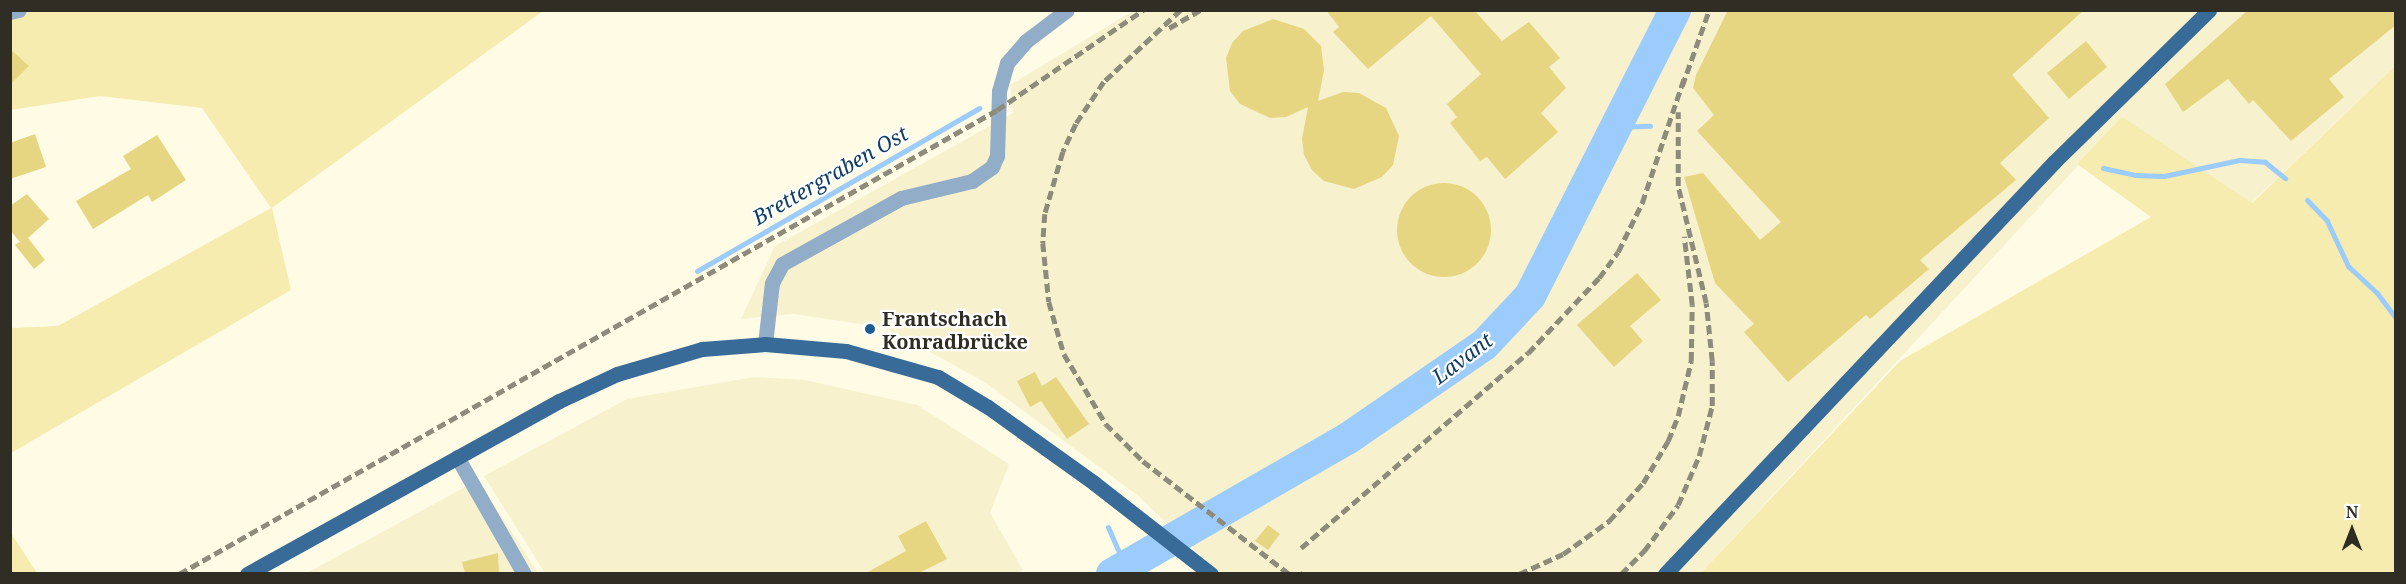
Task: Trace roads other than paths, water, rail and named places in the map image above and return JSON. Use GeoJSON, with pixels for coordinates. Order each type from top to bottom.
{"type":"FeatureCollection","features":[{"type":"Feature","properties":{"kind":"main road"},"geometry":{"type":"LineString","coordinates":[[1665,573],[2054,162],[2209,10]]}},
{"type":"Feature","properties":{"kind":"main road"},"geometry":{"type":"LineString","coordinates":[[247,573],[456,457],[617,374],[702,349],[765,344],[846,351],[938,377],[988,407],[1211,573]]}},
{"type":"Feature","properties":{"kind":"street"},"geometry":{"type":"LineString","coordinates":[[10,12],[19,10]]}},
{"type":"Feature","properties":{"kind":"street"},"geometry":{"type":"LineString","coordinates":[[765,344],[772,283],[782,264],[901,198],[972,181],[992,167],[997,156],[999,91],[1007,63],[1026,41],[1067,10]]}},
{"type":"Feature","properties":{"kind":"street"},"geometry":{"type":"LineString","coordinates":[[456,457],[524,573]]}},
{"type":"Feature","properties":{"kind":"waterway","name":"Lavant"},"geometry":{"type":"LineString","coordinates":[[1112,574],[1347,439],[1484,345],[1530,296],[1675,10]]}},
{"type":"Feature","properties":{"kind":"waterway","name":"Brettergraben Ost"},"geometry":{"type":"LineString","coordinates":[[697,271],[979,108]]}},
{"type":"Feature","properties":{"kind":"waterway"},"geometry":{"type":"LineString","coordinates":[[1614,127],[1650,126]]}},
{"type":"Feature","properties":{"kind":"waterway"},"geometry":{"type":"LineString","coordinates":[[2103,168],[2135,175],[2164,176],[2239,160],[2265,162],[2285,178]]}},
{"type":"Feature","properties":{"kind":"waterway"},"geometry":{"type":"LineString","coordinates":[[2307,200],[2327,221],[2348,266],[2377,293],[2396,318]]}},
{"type":"Feature","properties":{"kind":"waterway","name":"Brettergraben Ost"},"geometry":{"type":"LineString","coordinates":[[1108,527],[1125,566]]}},
{"type":"Feature","properties":{"kind":"railway"},"geometry":{"type":"LineString","coordinates":[[179,574],[997,110],[1143,10]]}},
{"type":"Feature","properties":{"kind":"railway"},"geometry":{"type":"LineString","coordinates":[[1181,10],[1104,82],[1076,124],[1063,152],[1045,214],[1043,243],[1049,302],[1064,354],[1106,424],[1143,461],[1289,574]]}},
{"type":"Feature","properties":{"kind":"railway"},"geometry":{"type":"LineString","coordinates":[[1169,28],[1200,10]]}},
{"type":"Feature","properties":{"kind":"railway"},"geometry":{"type":"LineString","coordinates":[[1682,86],[1709,10]]}},
{"type":"Feature","properties":{"kind":"railway"},"geometry":{"type":"LineString","coordinates":[[1301,548],[1528,353],[1599,278],[1618,252],[1642,203],[1684,78]]}},
{"type":"Feature","properties":{"kind":"railway"},"geometry":{"type":"LineString","coordinates":[[1621,574],[1644,551],[1678,505],[1699,456],[1712,406],[1712,361],[1706,303],[1678,186],[1678,112]]}},
{"type":"Feature","properties":{"kind":"railway"},"geometry":{"type":"LineString","coordinates":[[1519,574],[1563,554],[1609,521],[1643,483],[1668,441],[1678,416],[1691,361],[1692,305],[1684,236]]}},
{"type":"Feature","properties":{"kind":"place","name":"Frantschach Konradbrücke"},"geometry":{"type":"Point","coordinates":[870,329]}}]}
